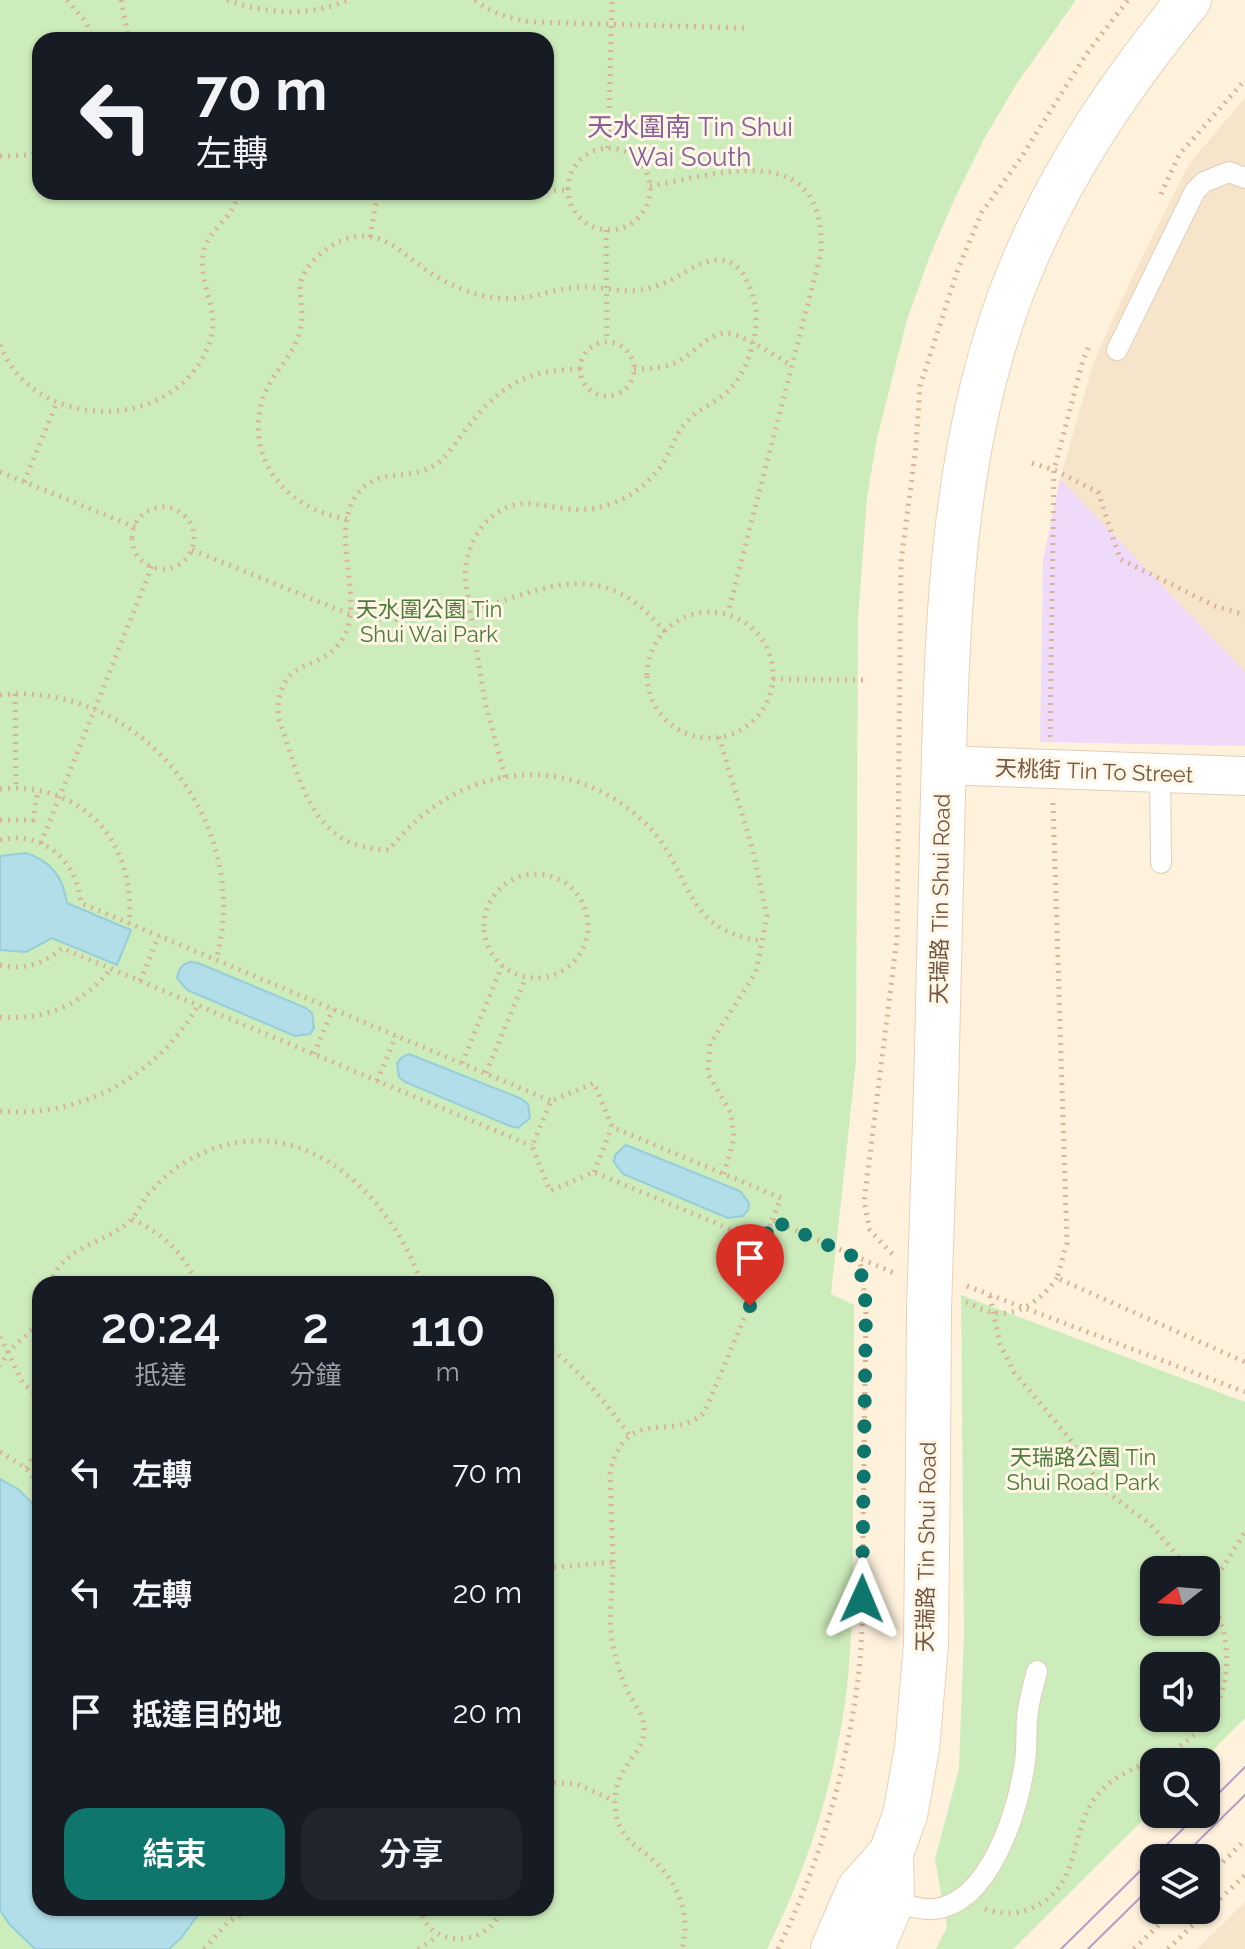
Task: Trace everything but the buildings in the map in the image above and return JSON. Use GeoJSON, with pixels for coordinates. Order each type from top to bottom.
{"type":"FeatureCollection","features":[{"type":"Feature","properties":{"kind":"main road","name":"天瑞路 Tin Shui Road"},"geometry":{"type":"LineString","coordinates":[[872,1949],[901,1904],[898,1834],[917,1748],[926,1645],[943,765],[952,580],[966,469],[989,363],[1020,271],[1071,166],[1133,69],[1189,0]]}},
{"type":"Feature","properties":{"kind":"main road"},"geometry":{"type":"LineString","coordinates":[[833,1949],[859,1889],[898,1834]]}},
{"type":"Feature","properties":{"kind":"main road"},"geometry":{"type":"LineString","coordinates":[[897,1949],[901,1904]]}},
{"type":"Feature","properties":{"kind":"street","name":"天桃街 Tin To Street"},"geometry":{"type":"LineString","coordinates":[[943,765],[1245,776]]}},
{"type":"Feature","properties":{"kind":"lane"},"geometry":{"type":"LineString","coordinates":[[1117,350],[1195,191],[1217,175],[1229,172],[1245,178]]}},
{"type":"Feature","properties":{"kind":"lane"},"geometry":{"type":"LineString","coordinates":[[1160,774],[1161,863]]}},
{"type":"Feature","properties":{"kind":"lane"},"geometry":{"type":"LineString","coordinates":[[901,1904],[933,1909],[950,1905],[964,1897],[981,1878],[1014,1814],[1025,1763],[1029,1701],[1037,1671]]}},
{"type":"Feature","properties":{"kind":"path"},"geometry":{"type":"LineString","coordinates":[[67,0],[86,22],[90,32]]}},
{"type":"Feature","properties":{"kind":"path"},"geometry":{"type":"LineString","coordinates":[[121,0],[127,32]]}},
{"type":"Feature","properties":{"kind":"path"},"geometry":{"type":"LineString","coordinates":[[227,0],[287,12],[314,10],[348,0]]}},
{"type":"Feature","properties":{"kind":"path"},"geometry":{"type":"LineString","coordinates":[[475,0],[490,11],[509,18],[747,28]]}},
{"type":"Feature","properties":{"kind":"path"},"geometry":{"type":"LineString","coordinates":[[608,148],[612,0]]}},
{"type":"Feature","properties":{"kind":"path"},"geometry":{"type":"LineString","coordinates":[[900,1257],[880,1243],[870,1230],[864,1202],[897,938],[901,562],[916,446],[920,386],[958,269],[982,212],[1020,159],[1087,53],[1128,0]]}},
{"type":"Feature","properties":{"kind":"path"},"geometry":{"type":"LineString","coordinates":[[1160,196],[1179,155],[1245,80]]}},
{"type":"Feature","properties":{"kind":"path"},"geometry":{"type":"LineString","coordinates":[[608,148],[620,149],[635,156],[645,169],[650,186],[643,212],[633,222],[606,230],[592,226],[579,217],[571,205],[568,190],[570,175],[577,162],[589,152],[608,148]]}},
{"type":"Feature","properties":{"kind":"path"},"geometry":{"type":"LineString","coordinates":[[0,156],[32,154]]}},
{"type":"Feature","properties":{"kind":"path"},"geometry":{"type":"LineString","coordinates":[[650,186],[742,170],[769,170],[794,181],[813,200],[822,226],[821,253],[728,613]]}},
{"type":"Feature","properties":{"kind":"path"},"geometry":{"type":"LineString","coordinates":[[554,191],[568,190]]}},
{"type":"Feature","properties":{"kind":"path"},"geometry":{"type":"LineString","coordinates":[[0,345],[16,373],[35,390],[79,409],[119,411],[158,401],[176,390],[190,376],[211,341],[212,300],[202,265],[204,249],[210,234],[232,213],[236,200]]}},
{"type":"Feature","properties":{"kind":"path"},"geometry":{"type":"LineString","coordinates":[[370,237],[377,200]]}},
{"type":"Feature","properties":{"kind":"path"},"geometry":{"type":"LineString","coordinates":[[606,230],[607,342]]}},
{"type":"Feature","properties":{"kind":"path"},"geometry":{"type":"LineString","coordinates":[[347,519],[311,509],[282,487],[264,456],[259,437],[262,400],[299,336],[303,319],[300,287],[304,272],[339,242],[357,236],[370,237],[395,245],[433,275],[470,292],[514,298],[583,287],[639,290],[674,278],[700,262],[718,260],[729,262],[739,269],[748,282],[756,312],[753,344],[746,363],[727,392],[685,423],[654,475],[617,502],[595,509],[573,511],[533,504],[516,505],[500,511],[476,533],[465,562],[465,578],[485,702],[505,777]]}},
{"type":"Feature","properties":{"kind":"path"},"geometry":{"type":"LineString","coordinates":[[634,369],[664,366],[678,361],[714,336],[724,333],[735,334],[791,365]]}},
{"type":"Feature","properties":{"kind":"path"},"geometry":{"type":"LineString","coordinates":[[1096,333],[1083,360],[1054,470],[1049,709],[1067,1243],[1057,1278],[1245,1362]]}},
{"type":"Feature","properties":{"kind":"path"},"geometry":{"type":"LineString","coordinates":[[607,342],[621,346],[630,355],[634,369],[631,383],[621,393],[607,396],[593,393],[584,382],[580,369],[584,355],[594,346],[607,342]]}},
{"type":"Feature","properties":{"kind":"path"},"geometry":{"type":"LineString","coordinates":[[580,369],[539,373],[519,380],[485,404],[445,458],[421,471],[394,473],[369,483],[351,504],[347,519],[348,626],[336,647],[302,666],[282,686],[278,717],[308,800],[325,827],[354,846],[389,850],[414,821],[444,798],[467,787],[505,777],[541,776],[570,780],[598,790],[623,804],[646,823],[665,845],[697,908],[711,922],[744,939],[762,941]]}},
{"type":"Feature","properties":{"kind":"path"},"geometry":{"type":"LineString","coordinates":[[24,482],[57,402]]}},
{"type":"Feature","properties":{"kind":"path"},"geometry":{"type":"LineString","coordinates":[[1032,463],[1054,470],[1098,492],[1120,559],[1215,606],[1245,615]]}},
{"type":"Feature","properties":{"kind":"path"},"geometry":{"type":"LineString","coordinates":[[0,472],[135,527]]}},
{"type":"Feature","properties":{"kind":"path"},"geometry":{"type":"LineString","coordinates":[[163,505],[186,515],[196,538],[187,561],[164,571],[140,562],[130,538],[135,527],[140,515],[163,505]]}},
{"type":"Feature","properties":{"kind":"path"},"geometry":{"type":"LineString","coordinates":[[192,550],[349,614],[400,621],[450,616],[546,586],[584,583],[621,594],[652,617],[665,632]]}},
{"type":"Feature","properties":{"kind":"path"},"geometry":{"type":"LineString","coordinates":[[41,843],[152,566]]}},
{"type":"Feature","properties":{"kind":"path"},"geometry":{"type":"LineString","coordinates":[[708,611],[728,613],[747,623],[762,638],[771,658],[773,679],[768,700],[756,718],[739,731],[719,737],[699,737],[680,730],[664,717],[653,700],[648,680],[649,660],[657,641],[665,632],[688,615],[708,611]]}},
{"type":"Feature","properties":{"kind":"path"},"geometry":{"type":"LineString","coordinates":[[773,679],[867,680]]}},
{"type":"Feature","properties":{"kind":"path"},"geometry":{"type":"LineString","coordinates":[[15,694],[16,787]]}},
{"type":"Feature","properties":{"kind":"path"},"geometry":{"type":"LineString","coordinates":[[0,695],[55,698],[95,709],[131,729],[163,755],[189,786],[208,822],[221,862],[225,903],[216,960]]}},
{"type":"Feature","properties":{"kind":"path"},"geometry":{"type":"LineString","coordinates":[[719,737],[752,847],[767,916],[756,972],[710,1044],[708,1074],[731,1113],[734,1138],[724,1174]]}},
{"type":"Feature","properties":{"kind":"path"},"geometry":{"type":"LineString","coordinates":[[0,789],[16,787],[60,796],[98,821],[112,839],[129,880],[129,924]]}},
{"type":"Feature","properties":{"kind":"path"},"geometry":{"type":"LineString","coordinates":[[0,820],[33,820],[38,790]]}},
{"type":"Feature","properties":{"kind":"path"},"geometry":{"type":"LineString","coordinates":[[0,840],[16,838],[41,843],[52,849],[70,867],[80,890],[81,903],[551,1101]]}},
{"type":"Feature","properties":{"kind":"path"},"geometry":{"type":"LineString","coordinates":[[523,876],[552,877],[575,893],[582,905],[587,932],[577,958],[554,975],[526,977],[502,966],[486,942],[484,928],[490,901],[510,881],[523,876]]}},
{"type":"Feature","properties":{"kind":"path"},"geometry":{"type":"LineString","coordinates":[[140,981],[159,936]]}},
{"type":"Feature","properties":{"kind":"path"},"geometry":{"type":"LineString","coordinates":[[0,965],[17,968],[29,966],[42,962],[62,948],[532,1146]]}},
{"type":"Feature","properties":{"kind":"path"},"geometry":{"type":"LineString","coordinates":[[462,1063],[502,966]]}},
{"type":"Feature","properties":{"kind":"path"},"geometry":{"type":"LineString","coordinates":[[0,1017],[39,1016],[61,1009],[81,999],[111,969]]}},
{"type":"Feature","properties":{"kind":"path"},"geometry":{"type":"LineString","coordinates":[[486,1073],[526,977]]}},
{"type":"Feature","properties":{"kind":"path"},"geometry":{"type":"LineString","coordinates":[[0,1111],[18,1113],[59,1109],[97,1097],[134,1077],[165,1051],[198,1005]]}},
{"type":"Feature","properties":{"kind":"path"},"geometry":{"type":"LineString","coordinates":[[314,1054],[333,1009]]}},
{"type":"Feature","properties":{"kind":"path"},"geometry":{"type":"LineString","coordinates":[[377,1081],[396,1036]]}},
{"type":"Feature","properties":{"kind":"path"},"geometry":{"type":"LineString","coordinates":[[594,1083],[612,1127],[594,1172],[550,1191],[532,1146],[551,1101],[594,1083]]}},
{"type":"Feature","properties":{"kind":"path"},"geometry":{"type":"LineString","coordinates":[[612,1127],[781,1198],[763,1243],[760,1281],[704,1413],[685,1424],[644,1428],[630,1436],[613,1458],[610,1471],[612,1642],[628,1692],[641,1711],[644,1732],[636,1755],[621,1775],[615,1801],[620,1827],[627,1839],[652,1859],[676,1888],[683,1906],[685,1924],[682,1949]]}},
{"type":"Feature","properties":{"kind":"path"},"geometry":{"type":"LineString","coordinates":[[53,1276],[73,1253],[105,1238],[132,1219],[145,1198],[180,1165],[201,1154],[248,1142],[293,1146],[333,1163],[373,1197],[403,1239],[419,1276]]}},
{"type":"Feature","properties":{"kind":"path"},"geometry":{"type":"LineString","coordinates":[[594,1172],[763,1243]]}},
{"type":"Feature","properties":{"kind":"path"},"geometry":{"type":"LineString","coordinates":[[132,1219],[168,1241],[193,1276]]}},
{"type":"Feature","properties":{"kind":"path"},"geometry":{"type":"LineString","coordinates":[[772,1220],[859,1259],[866,1306],[862,1628],[856,1692],[845,1756],[829,1818],[809,1879],[778,1949]]}},
{"type":"Feature","properties":{"kind":"path"},"geometry":{"type":"LineString","coordinates":[[957,1282],[1245,1392]]}},
{"type":"Feature","properties":{"kind":"path"},"geometry":{"type":"LineString","coordinates":[[990,1295],[1000,1344],[1014,1372],[1069,1438],[1103,1489],[1150,1524],[1178,1556]]}},
{"type":"Feature","properties":{"kind":"path"},"geometry":{"type":"LineString","coordinates":[[0,1366],[8,1352],[32,1330]]}},
{"type":"Feature","properties":{"kind":"path"},"geometry":{"type":"LineString","coordinates":[[0,1337],[23,1383],[32,1391]]}},
{"type":"Feature","properties":{"kind":"path"},"geometry":{"type":"LineString","coordinates":[[554,1351],[599,1393],[630,1436]]}},
{"type":"Feature","properties":{"kind":"path"},"geometry":{"type":"LineString","coordinates":[[0,1452],[26,1468],[32,1477]]}},
{"type":"Feature","properties":{"kind":"path"},"geometry":{"type":"LineString","coordinates":[[26,1468],[32,1459]]}},
{"type":"Feature","properties":{"kind":"path"},"geometry":{"type":"LineString","coordinates":[[1220,1570],[1245,1532]]}},
{"type":"Feature","properties":{"kind":"path"},"geometry":{"type":"LineString","coordinates":[[554,1567],[613,1562]]}},
{"type":"Feature","properties":{"kind":"path"},"geometry":{"type":"LineString","coordinates":[[964,1897],[976,1906],[1002,1913],[1025,1911],[1044,1903],[1066,1880],[1079,1829],[1101,1790],[1123,1772],[1178,1747],[1205,1722],[1222,1691],[1228,1660],[1220,1618]]}},
{"type":"Feature","properties":{"kind":"path"},"geometry":{"type":"LineString","coordinates":[[554,1783],[577,1784],[615,1801]]}},
{"type":"Feature","properties":{"kind":"path"},"geometry":{"type":"LineString","coordinates":[[1220,1865],[1245,1840]]}},
{"type":"Feature","properties":{"kind":"path"},"geometry":{"type":"LineString","coordinates":[[1168,1949],[1245,1875]]}},
{"type":"Feature","properties":{"kind":"path"},"geometry":{"type":"LineString","coordinates":[[204,1949],[229,1921],[239,1916]]}},
{"type":"Feature","properties":{"kind":"path"},"geometry":{"type":"LineString","coordinates":[[424,1916],[427,1927],[437,1937],[450,1944],[464,1945],[478,1942],[489,1934],[499,1916]]}},
{"type":"Feature","properties":{"kind":"path"},"geometry":{"type":"LineString","coordinates":[[1134,1949],[1160,1924]]}},
{"type":"Feature","properties":{"kind":"path"},"geometry":{"type":"LineString","coordinates":[[418,1949],[437,1937]]}},
{"type":"Feature","properties":{"kind":"shaded area"},"geometry":{"type":"Polygon","coordinates":[[[1245,98],[1245,672],[1060,479],[1094,361],[1130,282],[1189,164],[1245,98]]]}},
{"type":"Feature","properties":{"kind":"shaded area"},"geometry":{"type":"Polygon","coordinates":[[[1060,479],[1245,672],[1245,746],[1040,742],[1043,560],[1060,479]]]}},
{"type":"Feature","properties":{"kind":"shaded area"},"geometry":{"type":"Polygon","coordinates":[[[1245,1902],[1245,1949],[1197,1949],[1245,1902]]]}},
{"type":"Feature","properties":{"kind":"green space","name":"天水圍公園 Tin Shui Wai Park"},"geometry":{"type":"Polygon","coordinates":[[[0,0],[1076,0],[1017,83],[984,139],[929,258],[907,320],[877,438],[867,498],[858,620],[856,1062],[831,1294],[854,1305],[853,1578],[849,1666],[842,1722],[828,1789],[795,1887],[767,1949],[0,1949],[0,0]]]}},
{"type":"Feature","properties":{"kind":"green space","name":"天瑞路公園 Tin Shui Road Park"},"geometry":{"type":"Polygon","coordinates":[[[961,1295],[1245,1402],[1245,1718],[1215,1748],[1140,1748],[1140,1823],[1013,1949],[936,1949],[947,1927],[935,1859],[959,1768],[964,1632],[961,1295]]]}},
{"type":"Feature","properties":{"kind":"water"},"geometry":{"type":"Polygon","coordinates":[[[26,853],[54,871],[67,903],[131,930],[117,965],[52,938],[26,952],[0,950],[0,856],[26,853]]]}},
{"type":"Feature","properties":{"kind":"water"},"geometry":{"type":"Polygon","coordinates":[[[190,962],[306,1008],[312,1013],[314,1028],[310,1034],[295,1036],[187,990],[177,978],[184,964],[190,962]]]}},
{"type":"Feature","properties":{"kind":"water"},"geometry":{"type":"Polygon","coordinates":[[[409,1054],[522,1099],[528,1104],[530,1118],[518,1128],[510,1126],[405,1082],[399,1077],[397,1063],[409,1054]]]}},
{"type":"Feature","properties":{"kind":"water"},"geometry":{"type":"Polygon","coordinates":[[[626,1145],[740,1191],[749,1203],[748,1210],[743,1216],[728,1218],[623,1174],[614,1162],[615,1155],[626,1145]]]}},
{"type":"Feature","properties":{"kind":"water"},"geometry":{"type":"Polygon","coordinates":[[[0,1479],[18,1489],[32,1503],[32,1916],[197,1916],[169,1949],[35,1949],[10,1925],[0,1910],[0,1479]]]}},
{"type":"Feature","properties":{"kind":"tram line"},"geometry":{"type":"LineString","coordinates":[[1220,1792],[1245,1767]]}},
{"type":"Feature","properties":{"kind":"tram line"},"geometry":{"type":"LineString","coordinates":[[1195,1844],[1245,1795]]}},
{"type":"Feature","properties":{"kind":"tram line"},"geometry":{"type":"LineString","coordinates":[[1061,1949],[1184,1828]]}},
{"type":"Feature","properties":{"kind":"tram line"},"geometry":{"type":"LineString","coordinates":[[1088,1949],[1140,1898]]}},
{"type":"Feature","properties":{"kind":"district","name":"天水圍南 Tin Shui Wai South"},"geometry":{"type":"Point","coordinates":[690,142]}},
{"type":"Feature","properties":{"kind":"route"},"geometry":{"type":"LineString","coordinates":[[750,1306],[760,1281],[763,1243],[772,1220],[859,1259],[866,1306],[862,1599]]}}]}
